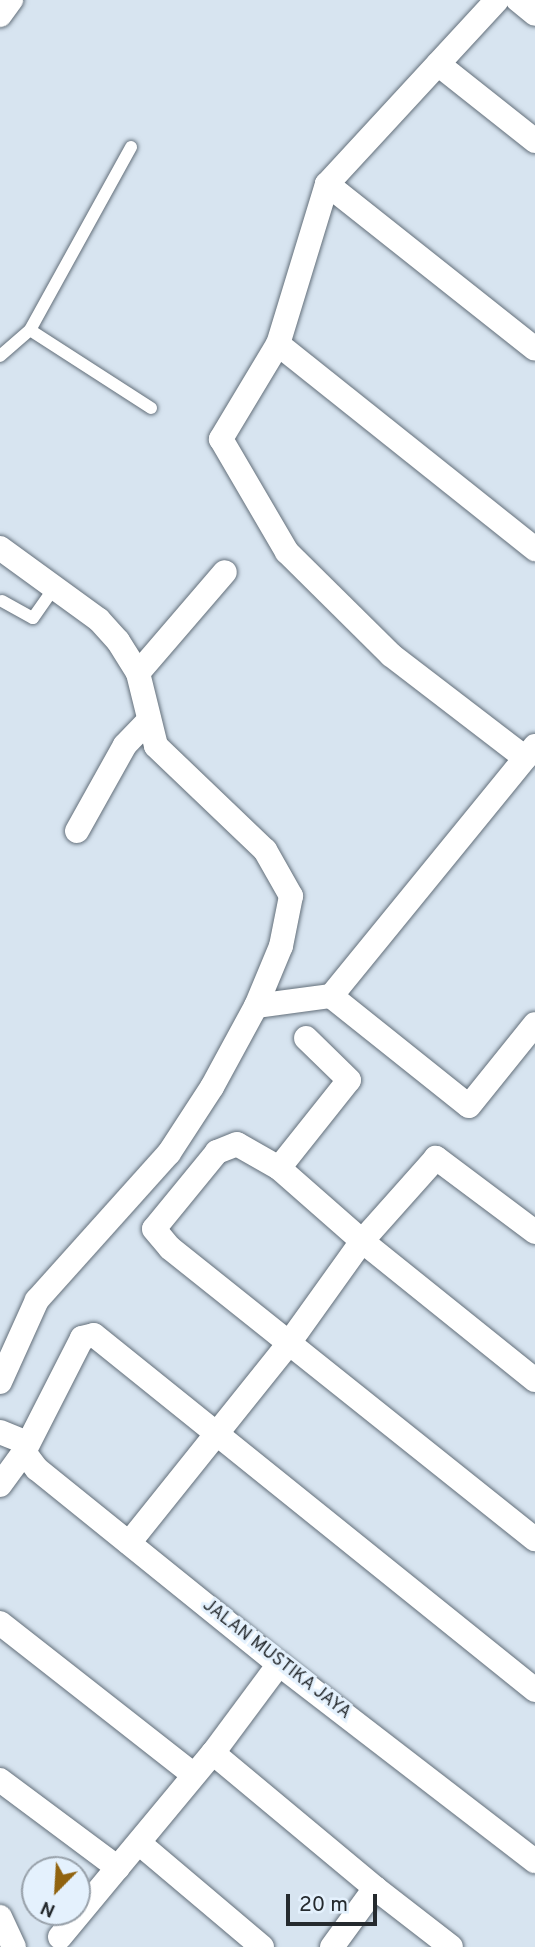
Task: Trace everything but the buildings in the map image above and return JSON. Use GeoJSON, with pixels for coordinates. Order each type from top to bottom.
{"type":"FeatureCollection","features":[{"type":"Feature","properties":{"kind":"street"},"geometry":{"type":"LineString","coordinates":[[0,15],[11,0]]}},
{"type":"Feature","properties":{"kind":"street"},"geometry":{"type":"LineString","coordinates":[[256,1006],[331,996],[530,752],[391,655],[287,552],[221,439],[278,344],[327,184],[497,0]]}},
{"type":"Feature","properties":{"kind":"street"},"geometry":{"type":"LineString","coordinates":[[518,0],[535,14]]}},
{"type":"Feature","properties":{"kind":"street"},"geometry":{"type":"LineString","coordinates":[[438,64],[535,141]]}},
{"type":"Feature","properties":{"kind":"street"},"geometry":{"type":"LineString","coordinates":[[327,184],[535,349]]}},
{"type":"Feature","properties":{"kind":"street"},"geometry":{"type":"LineString","coordinates":[[278,344],[535,549]]}},
{"type":"Feature","properties":{"kind":"street"},"geometry":{"type":"LineString","coordinates":[[0,548],[52,589],[99,620],[138,673],[156,746],[169,762],[220,804],[265,850],[291,895],[287,926],[256,1006],[169,1153],[37,1300],[0,1382]]}},
{"type":"Feature","properties":{"kind":"street"},"geometry":{"type":"LineString","coordinates":[[138,673],[225,572]]}},
{"type":"Feature","properties":{"kind":"street"},"geometry":{"type":"LineString","coordinates":[[77,831],[125,745],[148,721]]}},
{"type":"Feature","properties":{"kind":"street"},"geometry":{"type":"LineString","coordinates":[[331,996],[469,1106],[535,1024]]}},
{"type":"Feature","properties":{"kind":"street"},"geometry":{"type":"LineString","coordinates":[[279,1168],[349,1080],[306,1038]]}},
{"type":"Feature","properties":{"kind":"street"},"geometry":{"type":"LineString","coordinates":[[535,1380],[362,1241],[279,1168],[245,1146],[223,1147],[155,1226],[154,1233],[535,1539]]}},
{"type":"Feature","properties":{"kind":"street"},"geometry":{"type":"LineString","coordinates":[[129,1543],[289,1343],[362,1241],[436,1158],[535,1232]]}},
{"type":"Feature","properties":{"kind":"street"},"geometry":{"type":"LineString","coordinates":[[0,1485],[25,1447],[82,1338],[91,1334],[535,1690]]}},
{"type":"Feature","properties":{"kind":"street"},"geometry":{"type":"LineString","coordinates":[[0,1432],[25,1447]]}},
{"type":"Feature","properties":{"kind":"street","name":"JALAN MUSTIKA JAYA"},"geometry":{"type":"LineString","coordinates":[[25,1447],[37,1469],[279,1664],[535,1861]]}},
{"type":"Feature","properties":{"kind":"street"},"geometry":{"type":"LineString","coordinates":[[0,1623],[194,1774]]}},
{"type":"Feature","properties":{"kind":"street"},"geometry":{"type":"LineString","coordinates":[[60,1937],[213,1754],[279,1664]]}},
{"type":"Feature","properties":{"kind":"street"},"geometry":{"type":"LineString","coordinates":[[213,1754],[451,1947]]}},
{"type":"Feature","properties":{"kind":"street"},"geometry":{"type":"LineString","coordinates":[[0,1780],[118,1868]]}},
{"type":"Feature","properties":{"kind":"street"},"geometry":{"type":"LineString","coordinates":[[139,1843],[262,1947]]}},
{"type":"Feature","properties":{"kind":"street"},"geometry":{"type":"LineString","coordinates":[[332,1947],[375,1888]]}},
{"type":"Feature","properties":{"kind":"street"},"geometry":{"type":"LineString","coordinates":[[0,1917],[14,1947]]}},
{"type":"Feature","properties":{"kind":"lane"},"geometry":{"type":"LineString","coordinates":[[0,356],[30,330],[131,148]]}},
{"type":"Feature","properties":{"kind":"lane"},"geometry":{"type":"LineString","coordinates":[[30,330],[151,408]]}},
{"type":"Feature","properties":{"kind":"lane"},"geometry":{"type":"LineString","coordinates":[[2,601],[33,618],[52,589]]}}]}
